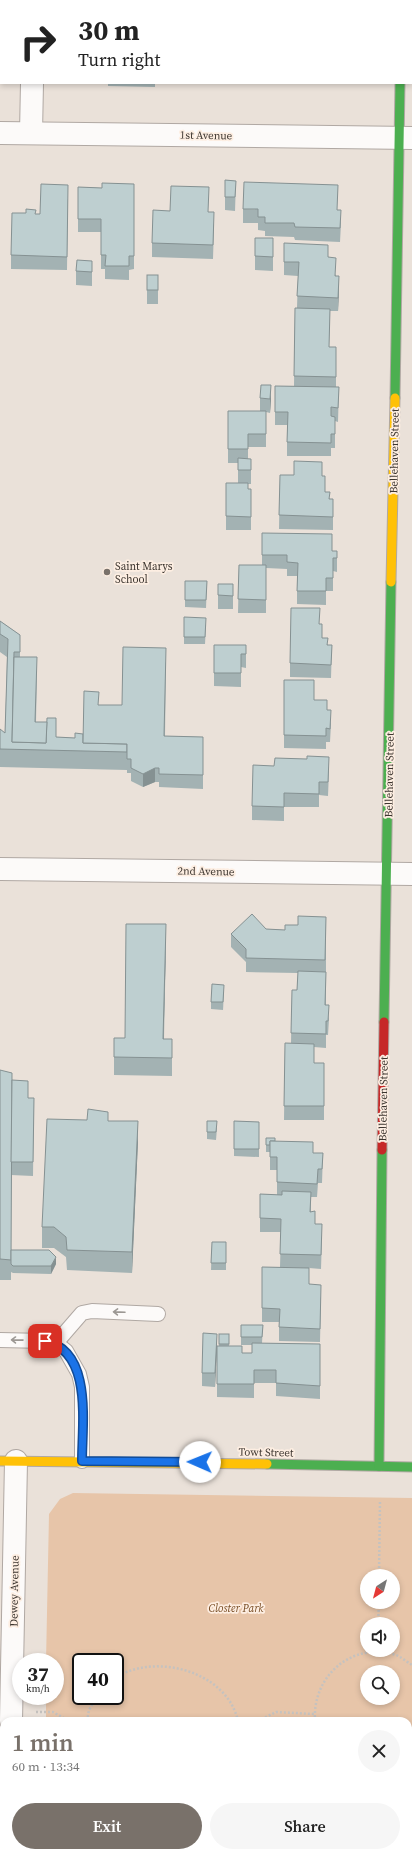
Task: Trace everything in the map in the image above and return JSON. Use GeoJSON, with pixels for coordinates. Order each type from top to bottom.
{"type":"FeatureCollection","features":[{"type":"Feature","properties":{"kind":"street"},"geometry":{"type":"LineString","coordinates":[[31,133],[32,84]]}},
{"type":"Feature","properties":{"kind":"street","name":"Bellehaven Street"},"geometry":{"type":"LineString","coordinates":[[379,1466],[381,1190],[387,873],[405,138],[400,84]]}},
{"type":"Feature","properties":{"kind":"street","name":"1st Avenue"},"geometry":{"type":"LineString","coordinates":[[0,133],[405,138]]}},
{"type":"Feature","properties":{"kind":"street","name":"2nd Avenue"},"geometry":{"type":"LineString","coordinates":[[0,868],[412,874]]}},
{"type":"Feature","properties":{"kind":"street","name":"Towt Street"},"geometry":{"type":"LineString","coordinates":[[8,1461],[412,1466]]}},
{"type":"Feature","properties":{"kind":"street","name":"Dewey Avenue"},"geometry":{"type":"LineString","coordinates":[[8,1461],[11,1716]]}},
{"type":"Feature","properties":{"kind":"lane"},"geometry":{"type":"LineString","coordinates":[[56,1343],[82,1313],[92,1311],[158,1314]]}},
{"type":"Feature","properties":{"kind":"lane"},"geometry":{"type":"LineString","coordinates":[[0,1340],[45,1341],[56,1343],[66,1351],[79,1374],[82,1387],[82,1461]]}},
{"type":"Feature","properties":{"kind":"path"},"geometry":{"type":"LineString","coordinates":[[379,1569],[380,1501]]}},
{"type":"Feature","properties":{"kind":"path"},"geometry":{"type":"LineString","coordinates":[[266,1717],[276,1712],[315,1714],[315,1703],[320,1686],[331,1671],[344,1660],[360,1654]]}},
{"type":"Feature","properties":{"kind":"path"},"geometry":{"type":"LineString","coordinates":[[399,1657],[412,1665]]}},
{"type":"Feature","properties":{"kind":"path"},"geometry":{"type":"LineString","coordinates":[[124,1672],[143,1666],[169,1666],[183,1669],[196,1675],[220,1691],[233,1708],[236,1717]]}},
{"type":"Feature","properties":{"kind":"path"},"geometry":{"type":"LineString","coordinates":[[88,1717],[92,1705]]}},
{"type":"Feature","properties":{"kind":"path"},"geometry":{"type":"LineString","coordinates":[[11,1716],[53,1712],[62,1717]]}},
{"type":"Feature","properties":{"kind":"green space","name":"Closter Park"},"geometry":{"type":"Polygon","coordinates":[[[73,1493],[412,1498],[412,1717],[46,1717],[46,1705],[64,1705],[64,1653],[46,1653],[49,1514],[60,1499],[73,1493]]]}},
{"type":"Feature","properties":{"kind":"building"},"geometry":{"type":"Polygon","coordinates":[[[225,180],[236,181],[235,197],[225,197],[225,180]]]}},
{"type":"Feature","properties":{"kind":"building"},"geometry":{"type":"Polygon","coordinates":[[[244,182],[338,185],[337,210],[341,210],[340,228],[295,227],[294,223],[265,223],[265,217],[258,217],[258,209],[243,209],[244,182]]]}},
{"type":"Feature","properties":{"kind":"building"},"geometry":{"type":"Polygon","coordinates":[[[102,183],[134,184],[134,256],[129,256],[129,266],[105,266],[106,255],[101,255],[101,219],[78,219],[78,187],[102,188],[102,183]]]}},
{"type":"Feature","properties":{"kind":"building"},"geometry":{"type":"Polygon","coordinates":[[[41,184],[68,185],[67,257],[11,255],[12,213],[26,213],[26,209],[36,210],[35,214],[40,214],[41,184]]]}},
{"type":"Feature","properties":{"kind":"building"},"geometry":{"type":"Polygon","coordinates":[[[171,186],[209,187],[208,212],[214,212],[213,245],[152,243],[153,210],[170,211],[171,186]]]}},
{"type":"Feature","properties":{"kind":"building"},"geometry":{"type":"Polygon","coordinates":[[[255,238],[273,238],[273,257],[255,256],[255,238]]]}},
{"type":"Feature","properties":{"kind":"building"},"geometry":{"type":"Polygon","coordinates":[[[284,243],[328,245],[328,257],[336,258],[335,276],[339,276],[338,298],[297,296],[299,262],[284,262],[284,243]]]}},
{"type":"Feature","properties":{"kind":"building"},"geometry":{"type":"Polygon","coordinates":[[[77,260],[92,261],[92,272],[76,271],[77,260]]]}},
{"type":"Feature","properties":{"kind":"building"},"geometry":{"type":"Polygon","coordinates":[[[147,275],[158,275],[158,290],[147,290],[147,275]]]}},
{"type":"Feature","properties":{"kind":"building"},"geometry":{"type":"Polygon","coordinates":[[[295,308],[330,309],[329,347],[336,347],[336,377],[294,376],[295,308]]]}},
{"type":"Feature","properties":{"kind":"building"},"geometry":{"type":"Polygon","coordinates":[[[261,385],[271,385],[270,399],[260,398],[261,385]]]}},
{"type":"Feature","properties":{"kind":"building"},"geometry":{"type":"Polygon","coordinates":[[[275,386],[339,387],[338,408],[331,407],[331,416],[335,417],[335,434],[331,434],[331,443],[287,442],[288,412],[275,412],[275,386]]]}},
{"type":"Feature","properties":{"kind":"building"},"geometry":{"type":"Polygon","coordinates":[[[228,411],[266,411],[266,434],[248,434],[248,449],[228,449],[228,411]]]}},
{"type":"Feature","properties":{"kind":"building"},"geometry":{"type":"Polygon","coordinates":[[[238,458],[251,459],[251,470],[238,470],[238,458]]]}},
{"type":"Feature","properties":{"kind":"building"},"geometry":{"type":"Polygon","coordinates":[[[294,461],[322,462],[322,476],[325,476],[325,492],[330,492],[329,499],[333,499],[333,517],[279,515],[280,475],[294,475],[294,461]]]}},
{"type":"Feature","properties":{"kind":"building"},"geometry":{"type":"Polygon","coordinates":[[[226,483],[248,483],[248,489],[251,489],[251,517],[226,516],[226,483]]]}},
{"type":"Feature","properties":{"kind":"building"},"geometry":{"type":"Polygon","coordinates":[[[262,533],[332,534],[332,551],[337,551],[337,558],[333,558],[333,578],[326,578],[326,591],[297,591],[298,563],[287,562],[287,555],[262,555],[262,533]]]}},
{"type":"Feature","properties":{"kind":"building"},"geometry":{"type":"Polygon","coordinates":[[[239,565],[266,565],[266,600],[238,599],[239,565]]]}},
{"type":"Feature","properties":{"kind":"building"},"geometry":{"type":"Polygon","coordinates":[[[185,581],[207,581],[206,600],[185,600],[185,581]]]}},
{"type":"Feature","properties":{"kind":"building"},"geometry":{"type":"Polygon","coordinates":[[[218,584],[233,584],[233,596],[218,595],[218,584]]]}},
{"type":"Feature","properties":{"kind":"building"},"geometry":{"type":"Polygon","coordinates":[[[291,608],[320,608],[319,624],[322,624],[322,638],[328,638],[327,645],[332,645],[331,665],[290,663],[291,608]]]}},
{"type":"Feature","properties":{"kind":"building"},"geometry":{"type":"Polygon","coordinates":[[[184,617],[206,618],[205,637],[184,637],[184,617]]]}},
{"type":"Feature","properties":{"kind":"building"},"geometry":{"type":"Polygon","coordinates":[[[0,621],[20,635],[20,652],[14,652],[12,742],[46,743],[47,718],[56,718],[56,737],[75,738],[75,733],[83,734],[83,743],[127,744],[127,752],[0,749],[0,729],[5,733],[8,639],[0,634],[0,621]]]}},
{"type":"Feature","properties":{"kind":"building"},"geometry":{"type":"Polygon","coordinates":[[[214,645],[246,645],[246,654],[241,654],[241,673],[214,673],[214,645]]]}},
{"type":"Feature","properties":{"kind":"building"},"geometry":{"type":"Polygon","coordinates":[[[123,647],[166,648],[164,736],[203,737],[203,775],[159,774],[159,768],[155,768],[143,774],[131,768],[131,759],[127,759],[127,744],[83,743],[84,691],[99,692],[98,705],[122,705],[123,647]]]}},
{"type":"Feature","properties":{"kind":"building"},"geometry":{"type":"Polygon","coordinates":[[[14,657],[37,657],[35,722],[47,722],[46,743],[12,742],[14,657]]]}},
{"type":"Feature","properties":{"kind":"building"},"geometry":{"type":"Polygon","coordinates":[[[284,680],[314,680],[314,700],[327,700],[327,710],[331,710],[330,729],[326,728],[326,736],[284,735],[284,680]]]}},
{"type":"Feature","properties":{"kind":"building"},"geometry":{"type":"Polygon","coordinates":[[[307,756],[329,757],[328,782],[319,782],[319,794],[284,793],[284,807],[252,806],[253,765],[274,766],[275,758],[307,759],[307,756]]]}},
{"type":"Feature","properties":{"kind":"building"},"geometry":{"type":"Polygon","coordinates":[[[252,914],[266,929],[285,930],[285,925],[298,925],[298,916],[326,917],[325,960],[246,958],[246,949],[231,934],[252,914]]]}},
{"type":"Feature","properties":{"kind":"building"},"geometry":{"type":"Polygon","coordinates":[[[126,924],[166,924],[163,1039],[172,1039],[172,1058],[114,1057],[114,1038],[125,1038],[126,924]]]}},
{"type":"Feature","properties":{"kind":"building"},"geometry":{"type":"Polygon","coordinates":[[[298,971],[326,972],[325,1005],[329,1005],[328,1021],[326,1021],[326,1034],[291,1033],[292,990],[297,990],[298,971]]]}},
{"type":"Feature","properties":{"kind":"building"},"geometry":{"type":"Polygon","coordinates":[[[212,984],[224,985],[223,1002],[211,1002],[212,984]]]}},
{"type":"Feature","properties":{"kind":"building"},"geometry":{"type":"Polygon","coordinates":[[[285,1043],[314,1044],[314,1063],[324,1063],[324,1106],[284,1106],[285,1043]]]}},
{"type":"Feature","properties":{"kind":"building"},"geometry":{"type":"Polygon","coordinates":[[[0,1070],[12,1073],[11,1260],[0,1259],[0,1070]]]}},
{"type":"Feature","properties":{"kind":"building"},"geometry":{"type":"Polygon","coordinates":[[[12,1080],[28,1081],[28,1098],[34,1098],[33,1162],[11,1162],[12,1080]]]}},
{"type":"Feature","properties":{"kind":"building"},"geometry":{"type":"Polygon","coordinates":[[[88,1109],[108,1112],[108,1121],[138,1121],[132,1252],[67,1250],[66,1237],[54,1227],[42,1227],[47,1119],[87,1120],[88,1109]]]}},
{"type":"Feature","properties":{"kind":"building"},"geometry":{"type":"Polygon","coordinates":[[[207,1121],[217,1121],[216,1132],[207,1132],[207,1121]]]}},
{"type":"Feature","properties":{"kind":"building"},"geometry":{"type":"Polygon","coordinates":[[[234,1121],[259,1122],[259,1149],[234,1149],[234,1121]]]}},
{"type":"Feature","properties":{"kind":"building"},"geometry":{"type":"Polygon","coordinates":[[[266,1138],[275,1138],[275,1141],[270,1141],[270,1145],[266,1145],[266,1138]]]}},
{"type":"Feature","properties":{"kind":"building"},"geometry":{"type":"Polygon","coordinates":[[[270,1141],[313,1142],[313,1153],[323,1153],[322,1169],[318,1169],[317,1184],[277,1182],[277,1157],[270,1157],[270,1141]]]}},
{"type":"Feature","properties":{"kind":"building"},"geometry":{"type":"Polygon","coordinates":[[[282,1191],[311,1192],[310,1212],[315,1211],[315,1224],[322,1224],[321,1255],[280,1254],[281,1219],[260,1218],[260,1194],[282,1195],[282,1191]]]}},
{"type":"Feature","properties":{"kind":"building"},"geometry":{"type":"Polygon","coordinates":[[[212,1242],[226,1242],[226,1263],[211,1263],[212,1242]]]}},
{"type":"Feature","properties":{"kind":"building"},"geometry":{"type":"Polygon","coordinates":[[[11,1250],[49,1250],[56,1257],[51,1266],[13,1266],[11,1264],[11,1250]]]}},
{"type":"Feature","properties":{"kind":"building"},"geometry":{"type":"Polygon","coordinates":[[[262,1267],[309,1268],[309,1284],[321,1285],[320,1329],[279,1327],[280,1309],[262,1308],[262,1267]]]}},
{"type":"Feature","properties":{"kind":"building"},"geometry":{"type":"Polygon","coordinates":[[[241,1325],[263,1325],[262,1337],[241,1337],[241,1325]]]}},
{"type":"Feature","properties":{"kind":"building"},"geometry":{"type":"Polygon","coordinates":[[[203,1333],[217,1334],[215,1373],[202,1373],[203,1333]]]}},
{"type":"Feature","properties":{"kind":"building"},"geometry":{"type":"Polygon","coordinates":[[[219,1334],[229,1334],[229,1344],[219,1344],[219,1334]]]}},
{"type":"Feature","properties":{"kind":"building"},"geometry":{"type":"Polygon","coordinates":[[[252,1343],[320,1344],[320,1386],[276,1383],[276,1370],[254,1370],[254,1384],[217,1384],[217,1346],[242,1346],[242,1353],[252,1353],[252,1343]]]}},
{"type":"Feature","properties":{"kind":"traffic: fast"},"geometry":{"type":"LineString","coordinates":[[395,398],[400,84]]}},
{"type":"Feature","properties":{"kind":"traffic: fast"},"geometry":{"type":"LineString","coordinates":[[384,1022],[391,582]]}},
{"type":"Feature","properties":{"kind":"traffic: fast"},"geometry":{"type":"LineString","coordinates":[[379,1466],[382,1150]]}},
{"type":"Feature","properties":{"kind":"traffic: fast"},"geometry":{"type":"LineString","coordinates":[[267,1464],[412,1467]]}},
{"type":"Feature","properties":{"kind":"traffic: slow"},"geometry":{"type":"LineString","coordinates":[[391,582],[395,398]]}},
{"type":"Feature","properties":{"kind":"traffic: slow"},"geometry":{"type":"LineString","coordinates":[[0,1461],[267,1464]]}},
{"type":"Feature","properties":{"kind":"traffic: jam"},"geometry":{"type":"LineString","coordinates":[[382,1150],[384,1022]]}},
{"type":"Feature","properties":{"kind":"place","name":"Saint Marys School"},"geometry":{"type":"Point","coordinates":[107,572]}},
{"type":"Feature","properties":{"kind":"route"},"geometry":{"type":"LineString","coordinates":[[45,1341],[56,1343],[66,1351],[79,1374],[82,1387],[82,1461],[200,1462]]}}]}
